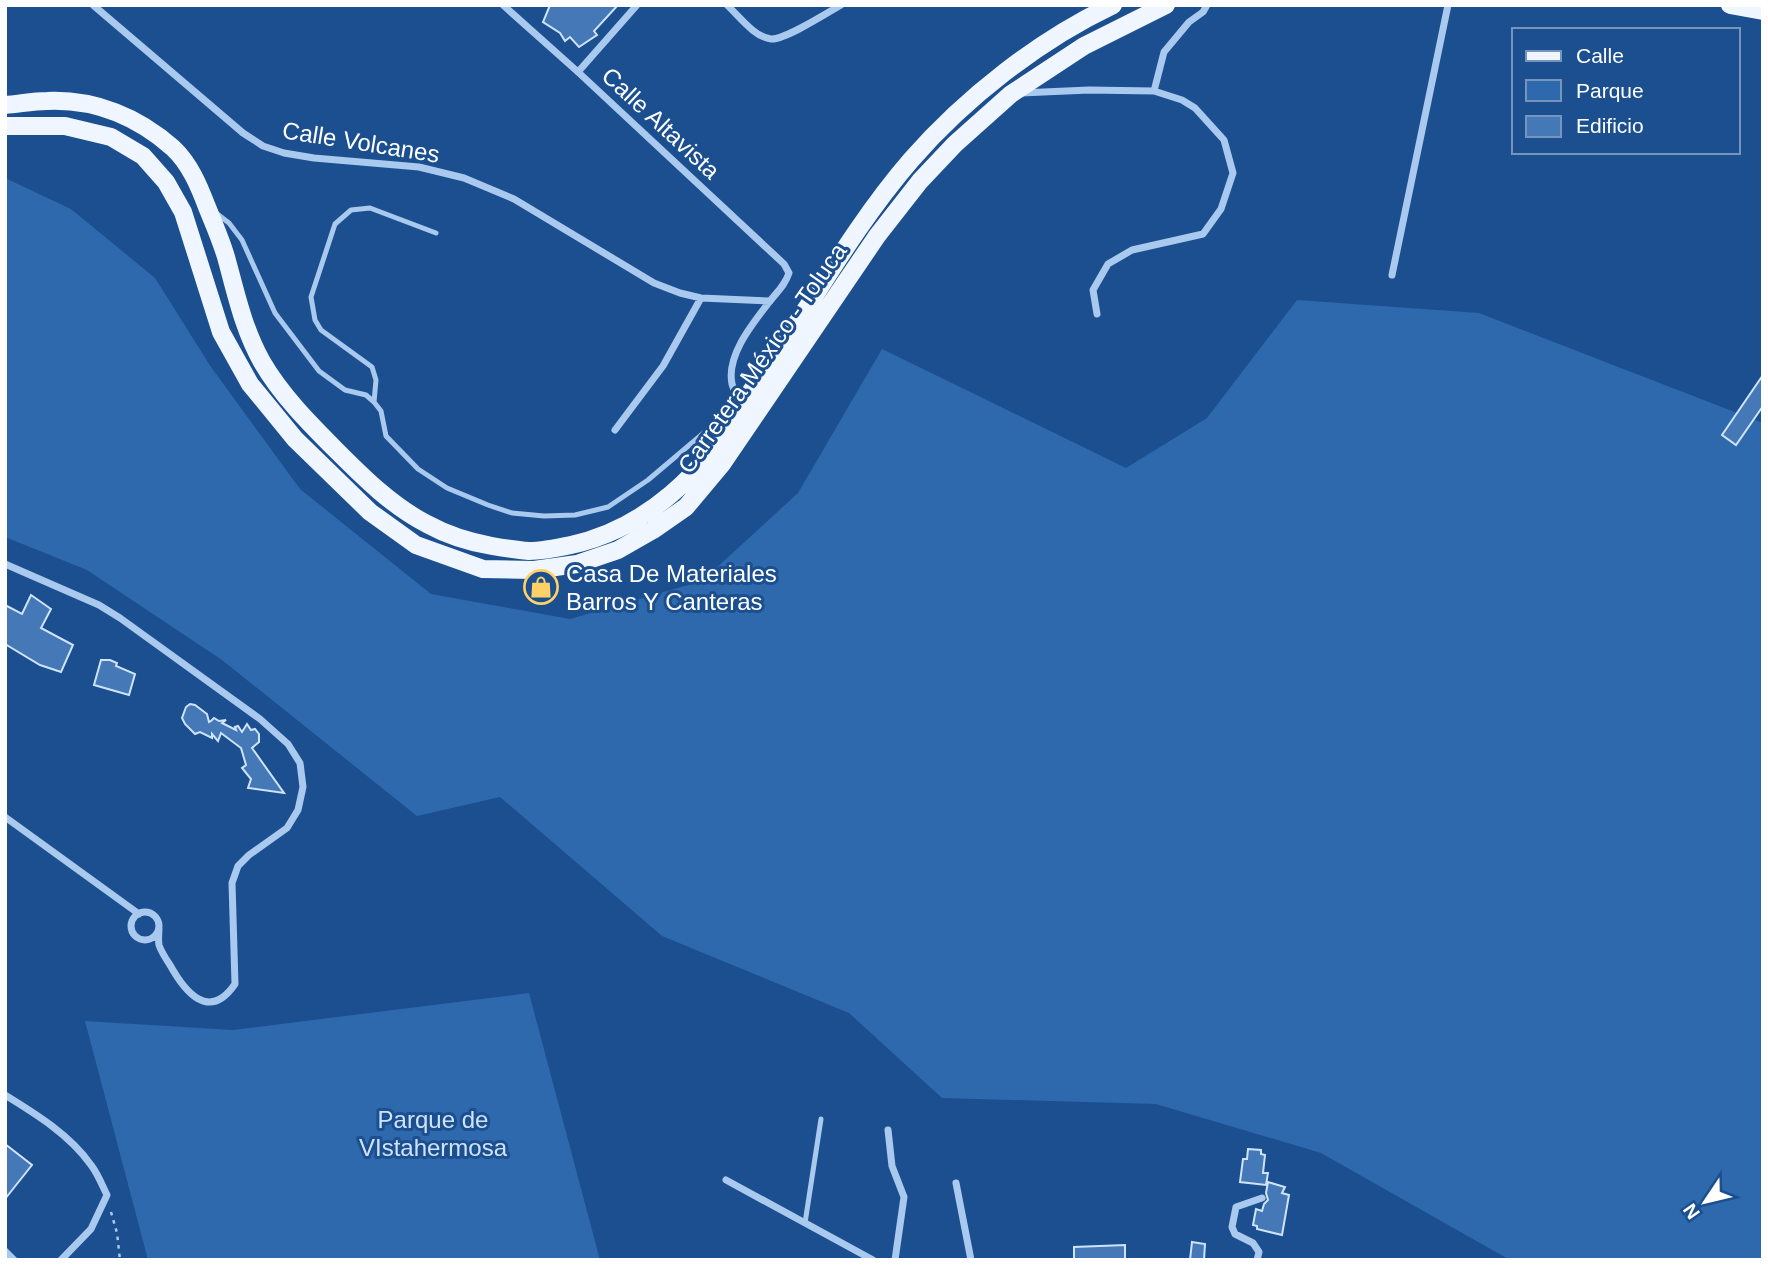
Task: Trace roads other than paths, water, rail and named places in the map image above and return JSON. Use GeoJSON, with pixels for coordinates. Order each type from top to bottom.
{"type":"FeatureCollection","features":[{"type":"Feature","properties":{"kind":"main road","name":"Carretera México - Toluca"},"geometry":{"type":"LineString","coordinates":[[5,105],[48,101],[82,102],[107,108],[135,120],[175,150],[190,169],[208,207],[250,339],[279,386],[320,434],[378,491],[427,524],[474,543],[530,551],[570,545],[609,534],[633,523],[673,491],[711,452],[857,231],[912,159],[979,93],[1022,60],[1113,5]]}},
{"type":"Feature","properties":{"kind":"main road","name":"Carretera México - Toluca"},"geometry":{"type":"LineString","coordinates":[[5,126],[65,126],[111,137],[143,156],[166,182],[183,212],[221,332],[250,384],[295,439],[370,512],[416,545],[483,569],[534,570],[577,564],[618,550],[686,507],[722,464],[877,236],[920,181],[955,144],[1011,94],[1084,46],[1166,5]]}},
{"type":"Feature","properties":{"kind":"main road"},"geometry":{"type":"LineString","coordinates":[[1730,5],[1763,11]]}},
{"type":"Feature","properties":{"kind":"street","name":"Calle Volcanes"},"geometry":{"type":"LineString","coordinates":[[93,5],[243,133],[263,146],[314,158],[419,167],[464,178],[514,199],[654,284],[701,298],[770,301]]}},
{"type":"Feature","properties":{"kind":"street","name":"Calle Altavista"},"geometry":{"type":"LineString","coordinates":[[503,5],[783,264],[789,273],[785,283],[770,301]]}},
{"type":"Feature","properties":{"kind":"street"},"geometry":{"type":"LineString","coordinates":[[578,72],[637,5]]}},
{"type":"Feature","properties":{"kind":"street"},"geometry":{"type":"LineString","coordinates":[[727,5],[757,33],[772,39],[788,35],[842,5]]}},
{"type":"Feature","properties":{"kind":"street"},"geometry":{"type":"LineString","coordinates":[[1154,91],[1164,52],[1207,5]]}},
{"type":"Feature","properties":{"kind":"street"},"geometry":{"type":"LineString","coordinates":[[1392,275],[1448,5]]}},
{"type":"Feature","properties":{"kind":"street"},"geometry":{"type":"LineString","coordinates":[[1011,94],[1089,90],[1154,91],[1182,100],[1195,108],[1224,140],[1233,173],[1221,209],[1203,234],[1132,250],[1108,264],[1093,290],[1097,314]]}},
{"type":"Feature","properties":{"kind":"street"},"geometry":{"type":"LineString","coordinates":[[615,430],[663,366],[701,298]]}},
{"type":"Feature","properties":{"kind":"street"},"geometry":{"type":"LineString","coordinates":[[738,413],[732,386],[732,367],[738,348],[770,301]]}},
{"type":"Feature","properties":{"kind":"street"},"geometry":{"type":"LineString","coordinates":[[5,564],[99,605],[120,618],[260,719],[288,744],[300,763],[303,787],[298,810],[287,828],[249,855],[239,866],[232,883],[234,984],[228,994],[215,1001],[201,1000],[189,993],[179,982],[159,946],[159,928],[158,922],[154,916],[148,913],[139,914],[132,920],[131,930],[136,938],[146,940],[154,937],[159,928]]}},
{"type":"Feature","properties":{"kind":"street"},"geometry":{"type":"LineString","coordinates":[[5,817],[139,914]]}},
{"type":"Feature","properties":{"kind":"street"},"geometry":{"type":"LineString","coordinates":[[5,1095],[39,1115],[69,1140],[91,1165],[107,1195],[91,1229],[61,1260]]}},
{"type":"Feature","properties":{"kind":"street"},"geometry":{"type":"LineString","coordinates":[[888,1130],[892,1166],[904,1197],[895,1260]]}},
{"type":"Feature","properties":{"kind":"street"},"geometry":{"type":"LineString","coordinates":[[726,1180],[873,1260]]}},
{"type":"Feature","properties":{"kind":"street"},"geometry":{"type":"LineString","coordinates":[[956,1183],[971,1260]]}},
{"type":"Feature","properties":{"kind":"street"},"geometry":{"type":"LineString","coordinates":[[1257,1260],[1259,1252],[1253,1243],[1235,1234],[1232,1227],[1236,1207],[1262,1198]]}},
{"type":"Feature","properties":{"kind":"street"},"geometry":{"type":"LineString","coordinates":[[5,1251],[14,1260]]}},
{"type":"Feature","properties":{"kind":"lane"},"geometry":{"type":"LineString","coordinates":[[208,207],[229,223],[242,240],[275,313],[319,371],[345,390],[366,395],[374,402],[381,411],[386,436],[418,468],[447,488],[488,505],[512,513],[544,516],[575,515],[608,507],[648,480],[706,431],[738,413]]}},
{"type":"Feature","properties":{"kind":"lane"},"geometry":{"type":"LineString","coordinates":[[374,402],[376,380],[373,367],[321,330],[315,320],[311,297],[335,224],[351,210],[370,208],[436,233]]}},
{"type":"Feature","properties":{"kind":"lane"},"geometry":{"type":"LineString","coordinates":[[805,1223],[821,1119]]}},
{"type":"Feature","properties":{"kind":"place","name":"Casa De Materiales Barros Y Canteras"},"geometry":{"type":"Point","coordinates":[541,587]}},
{"type":"Feature","properties":{"kind":"park label","name":"Parque de VIstahermosa"},"geometry":{"type":"Point","coordinates":[433,1133]}}]}
